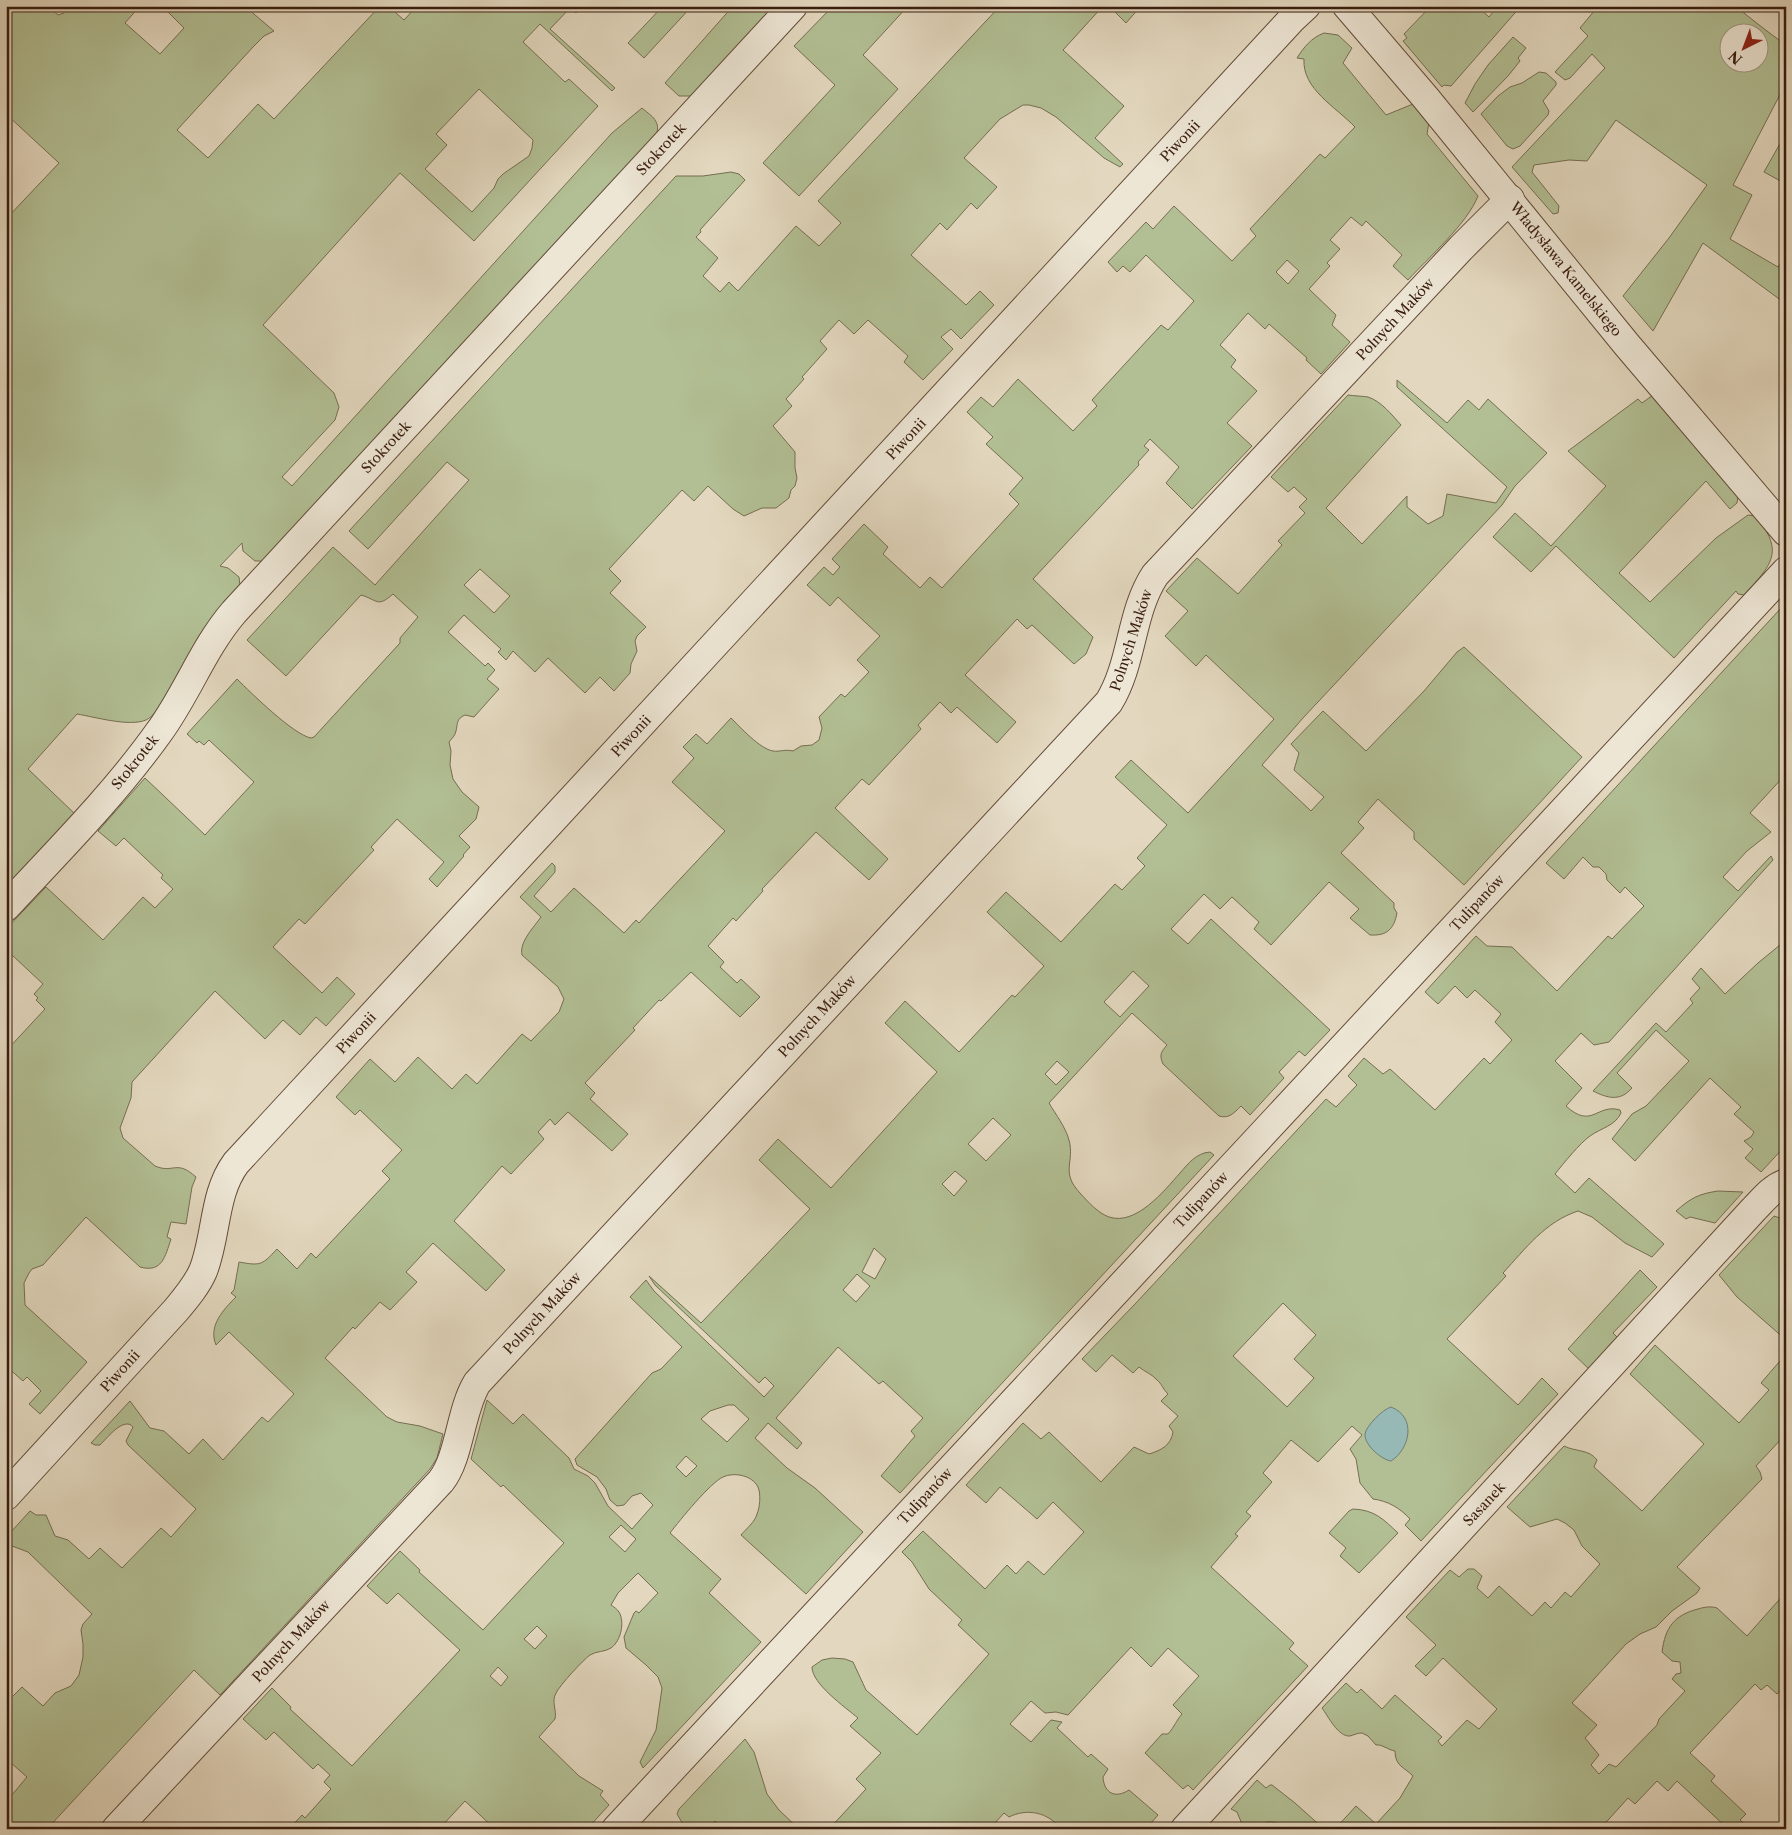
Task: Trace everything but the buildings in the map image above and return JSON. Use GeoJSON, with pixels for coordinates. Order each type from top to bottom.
{"type":"FeatureCollection","features":[{"type":"Feature","properties":{"kind":"street","name":"Stokrotek"},"geometry":{"type":"LineString","coordinates":[[6,907],[122,780],[160,732],[216,634],[234,612],[793,6]]}},
{"type":"Feature","properties":{"kind":"street","name":"Piwonii"},"geometry":{"type":"LineString","coordinates":[[6,1496],[176,1310],[192,1288],[203,1271],[225,1182],[236,1163],[1306,6]]}},
{"type":"Feature","properties":{"kind":"street","name":"Władysława Kamelskiego"},"geometry":{"type":"LineString","coordinates":[[1347,6],[1510,199],[1627,345],[1786,532]]}},
{"type":"Feature","properties":{"kind":"street","name":"Polnych Maków"},"geometry":{"type":"LineString","coordinates":[[116,1829],[441,1481],[448,1468],[470,1397],[477,1383],[1109,702],[1120,678],[1143,597],[1155,575],[1461,248],[1510,199]]}},
{"type":"Feature","properties":{"kind":"street","name":"Tulipanów"},"geometry":{"type":"LineString","coordinates":[[616,1829],[1786,571]]}},
{"type":"Feature","properties":{"kind":"street","name":"Sasanek"},"geometry":{"type":"LineString","coordinates":[[1185,1829],[1768,1194],[1778,1186],[1786,1183]]}},
{"type":"Feature","properties":{"kind":"green space"},"geometry":{"type":"Polygon","coordinates":[[[6,6],[48,6],[58,15],[64,13],[70,6],[140,6],[125,23],[160,54],[184,28],[162,6],[247,6],[248,9],[274,31],[264,36],[253,47],[177,130],[208,158],[258,104],[274,119],[380,6],[388,6],[404,20],[417,6],[582,6],[576,13],[570,8],[550,29],[615,88],[612,91],[540,24],[523,42],[565,82],[569,79],[598,106],[474,241],[400,173],[263,325],[334,393],[339,407],[335,420],[282,477],[292,486],[612,133],[642,108],[654,118],[658,128],[657,132],[629,164],[263,561],[255,561],[243,551],[242,543],[220,566],[228,568],[239,577],[240,586],[201,633],[168,694],[153,714],[146,720],[131,722],[112,721],[77,714],[28,769],[75,814],[6,889],[6,400],[12,394],[6,389],[6,219],[59,163],[6,114],[6,6]],[[479,89],[436,134],[447,145],[425,169],[472,212],[494,188],[498,179],[503,174],[529,156],[533,140],[479,89]]]}},
{"type":"Feature","properties":{"kind":"green space"},"geometry":{"type":"Polygon","coordinates":[[[663,6],[692,6],[644,58],[628,43],[663,6]]]}},
{"type":"Feature","properties":{"kind":"green space"},"geometry":{"type":"Polygon","coordinates":[[[733,6],[774,6],[691,96],[679,96],[665,83],[733,6]]]}},
{"type":"Feature","properties":{"kind":"green space"},"geometry":{"type":"Polygon","coordinates":[[[833,6],[908,6],[863,55],[898,89],[799,196],[763,163],[835,85],[794,46],[833,6]]]}},
{"type":"Feature","properties":{"kind":"green space"},"geometry":{"type":"Polygon","coordinates":[[[1000,6],[1103,6],[1063,50],[1124,106],[1095,138],[1123,164],[1120,167],[1104,158],[1056,117],[1041,108],[1023,105],[1000,119],[964,158],[997,187],[977,209],[971,203],[947,230],[940,223],[911,255],[966,305],[980,291],[994,305],[961,339],[951,329],[941,337],[953,349],[923,380],[904,362],[908,356],[868,320],[854,334],[839,320],[820,341],[827,349],[802,377],[804,379],[786,399],[792,406],[773,426],[795,452],[797,478],[789,498],[776,508],[762,508],[744,516],[733,509],[708,486],[694,501],[682,490],[609,569],[621,581],[610,593],[646,627],[637,636],[635,641],[637,651],[631,664],[630,673],[614,691],[600,677],[585,693],[548,658],[535,672],[513,651],[506,660],[498,652],[501,649],[464,615],[448,632],[485,666],[488,663],[495,670],[487,679],[499,689],[474,717],[465,715],[460,718],[455,734],[449,742],[453,779],[462,792],[479,807],[476,819],[459,836],[470,847],[437,887],[429,879],[444,862],[397,819],[371,847],[374,850],[305,924],[299,919],[273,947],[322,993],[337,977],[355,994],[326,1026],[316,1017],[300,1035],[283,1020],[265,1039],[215,991],[132,1082],[131,1098],[120,1128],[123,1138],[155,1166],[167,1169],[184,1169],[196,1177],[192,1187],[186,1224],[171,1222],[167,1237],[171,1239],[162,1262],[153,1268],[147,1268],[140,1267],[86,1217],[43,1265],[32,1269],[24,1283],[25,1305],[87,1362],[40,1414],[29,1404],[41,1391],[27,1377],[23,1381],[6,1366],[6,1051],[45,1009],[36,1000],[38,998],[34,994],[43,984],[12,955],[6,960],[6,929],[46,887],[103,940],[143,897],[155,908],[173,889],[161,878],[163,875],[124,838],[116,846],[98,831],[145,778],[205,835],[254,782],[209,740],[204,745],[199,741],[197,743],[187,734],[237,679],[284,722],[311,738],[314,737],[400,643],[400,638],[418,617],[393,594],[380,602],[361,595],[286,676],[247,640],[333,547],[375,585],[469,480],[447,462],[368,549],[349,531],[676,176],[703,176],[731,172],[739,174],[745,180],[700,230],[701,232],[696,237],[718,258],[703,276],[720,292],[729,282],[738,291],[796,226],[819,246],[841,223],[818,201],[1000,6]],[[480,569],[464,585],[494,613],[510,596],[480,569]]]}},
{"type":"Feature","properties":{"kind":"green space"},"geometry":{"type":"Polygon","coordinates":[[[1109,6],[1141,6],[1126,23],[1109,6]]]}},
{"type":"Feature","properties":{"kind":"green space"},"geometry":{"type":"Polygon","coordinates":[[[1431,6],[1477,6],[1489,17],[1498,6],[1521,6],[1451,86],[1444,85],[1442,87],[1403,41],[1407,38],[1404,34],[1431,6]]]}},
{"type":"Feature","properties":{"kind":"green space"},"geometry":{"type":"Polygon","coordinates":[[[1591,6],[1693,6],[1695,8],[1697,6],[1735,6],[1756,22],[1720,22],[1720,72],[1770,72],[1770,33],[1779,40],[1786,42],[1786,83],[1733,185],[1752,195],[1730,239],[1778,267],[1780,264],[1786,267],[1786,304],[1703,243],[1653,331],[1623,296],[1669,238],[1707,185],[1616,120],[1587,161],[1569,160],[1534,165],[1532,172],[1559,206],[1558,213],[1553,214],[1512,167],[1605,68],[1592,54],[1570,78],[1565,80],[1555,72],[1588,36],[1580,28],[1595,10],[1591,6]]]}},
{"type":"Feature","properties":{"kind":"green space"},"geometry":{"type":"Polygon","coordinates":[[[1324,33],[1338,35],[1352,48],[1343,63],[1386,115],[1413,104],[1429,122],[1427,134],[1478,196],[1473,207],[1457,229],[1408,280],[1393,266],[1402,255],[1366,221],[1362,226],[1351,217],[1330,240],[1340,249],[1327,263],[1330,266],[1309,289],[1336,315],[1332,325],[1350,342],[1321,374],[1306,360],[1307,358],[1269,324],[1265,329],[1248,313],[1220,345],[1236,360],[1231,367],[1257,391],[1227,423],[1252,446],[1192,509],[1166,483],[1179,467],[1150,439],[1144,446],[1149,450],[1138,462],[1139,465],[1033,579],[1093,637],[1086,654],[1074,664],[1032,625],[1027,629],[1017,619],[965,675],[1016,722],[997,743],[957,707],[951,713],[940,702],[918,725],[921,729],[869,785],[862,779],[835,808],[888,859],[869,880],[816,832],[762,889],[763,891],[736,921],[733,918],[708,946],[724,962],[720,967],[737,983],[741,979],[760,997],[740,1017],[691,972],[661,1001],[659,1000],[633,1028],[635,1030],[585,1083],[595,1093],[590,1099],[628,1134],[612,1151],[568,1112],[555,1125],[550,1119],[538,1132],[544,1139],[511,1174],[502,1166],[454,1221],[505,1270],[486,1291],[433,1243],[406,1272],[417,1282],[390,1310],[380,1302],[355,1329],[353,1327],[325,1358],[387,1417],[397,1422],[420,1426],[443,1434],[437,1458],[430,1469],[220,1695],[194,1670],[47,1829],[6,1829],[6,1802],[27,1777],[10,1762],[6,1766],[6,1694],[11,1698],[22,1687],[43,1706],[55,1693],[71,1686],[79,1675],[83,1657],[81,1630],[83,1624],[92,1614],[28,1552],[12,1546],[10,1533],[30,1511],[36,1515],[46,1515],[55,1536],[68,1540],[89,1559],[100,1548],[122,1568],[161,1528],[171,1537],[196,1509],[128,1445],[126,1441],[133,1427],[129,1424],[120,1426],[100,1445],[91,1443],[130,1401],[150,1428],[164,1431],[189,1454],[203,1439],[223,1460],[262,1417],[268,1422],[294,1394],[229,1332],[216,1345],[214,1331],[218,1319],[236,1297],[231,1293],[234,1290],[239,1262],[261,1263],[277,1249],[297,1269],[311,1253],[316,1258],[390,1179],[382,1171],[402,1150],[360,1110],[355,1115],[336,1097],[370,1059],[395,1082],[418,1057],[452,1089],[466,1074],[477,1084],[522,1034],[531,1041],[559,1012],[564,999],[558,987],[522,955],[525,940],[541,917],[520,897],[552,863],[555,866],[555,872],[534,896],[551,912],[574,888],[624,933],[636,920],[639,923],[725,831],[672,782],[694,758],[683,747],[696,734],[707,744],[731,718],[756,742],[773,751],[793,751],[801,746],[812,745],[819,740],[822,728],[819,717],[841,694],[845,697],[869,672],[857,660],[880,636],[838,597],[830,606],[807,585],[824,567],[833,575],[840,567],[832,559],[864,524],[888,547],[883,554],[920,588],[930,577],[942,588],[1019,504],[1009,494],[1023,478],[986,444],[993,437],[967,412],[981,397],[993,407],[1018,379],[1073,431],[1097,406],[1092,400],[1161,325],[1168,330],[1194,301],[1146,255],[1130,272],[1123,266],[1117,272],[1108,262],[1146,222],[1153,229],[1174,206],[1232,261],[1256,236],[1250,229],[1320,154],[1325,158],[1355,127],[1314,88],[1308,79],[1304,59],[1297,58],[1308,43],[1324,33]],[[1287,260],[1276,272],[1288,284],[1299,271],[1287,260]]]}},
{"type":"Feature","properties":{"kind":"green space"},"geometry":{"type":"Polygon","coordinates":[[[1513,37],[1526,48],[1518,58],[1520,61],[1473,112],[1465,103],[1475,84],[1488,65],[1513,37]]]}},
{"type":"Feature","properties":{"kind":"green space"},"geometry":{"type":"Polygon","coordinates":[[[1539,72],[1546,73],[1556,82],[1556,85],[1543,101],[1549,111],[1548,115],[1520,146],[1513,149],[1507,146],[1481,114],[1498,96],[1510,87],[1522,83],[1539,72]]]}},
{"type":"Feature","properties":{"kind":"green space"},"geometry":{"type":"Polygon","coordinates":[[[1786,133],[1786,184],[1764,172],[1786,133]]]}},
{"type":"Feature","properties":{"kind":"green space"},"geometry":{"type":"Polygon","coordinates":[[[1397,380],[1447,423],[1468,400],[1479,410],[1488,399],[1547,453],[1515,486],[1502,505],[1303,718],[1262,765],[1311,811],[1324,797],[1294,770],[1299,753],[1291,744],[1323,711],[1366,751],[1424,691],[1457,652],[1464,647],[1582,757],[1464,885],[1414,839],[1414,832],[1378,799],[1358,822],[1364,828],[1341,853],[1394,903],[1397,913],[1396,919],[1392,927],[1385,933],[1370,935],[1350,918],[1359,909],[1329,882],[1271,945],[1254,929],[1259,922],[1232,897],[1220,909],[1204,894],[1171,929],[1188,944],[1211,919],[1330,1030],[1305,1056],[1299,1051],[1279,1072],[1284,1078],[1250,1115],[1241,1106],[1231,1115],[1223,1117],[1219,1116],[1163,1064],[1161,1054],[1167,1045],[1132,1013],[1049,1103],[1063,1125],[1069,1140],[1069,1173],[1074,1186],[1097,1210],[1105,1215],[1119,1218],[1129,1216],[1149,1205],[1196,1157],[1210,1152],[1214,1155],[900,1493],[881,1476],[915,1436],[911,1431],[923,1418],[883,1381],[879,1384],[838,1347],[776,1418],[802,1443],[797,1449],[768,1423],[755,1438],[787,1468],[815,1488],[863,1532],[806,1594],[741,1535],[754,1520],[758,1511],[760,1493],[752,1480],[737,1475],[723,1477],[703,1494],[670,1533],[721,1579],[709,1593],[761,1642],[643,1768],[640,1762],[656,1730],[662,1688],[658,1677],[626,1648],[624,1637],[634,1613],[636,1611],[639,1613],[658,1593],[638,1573],[618,1593],[611,1605],[621,1616],[620,1636],[611,1648],[590,1655],[562,1684],[555,1696],[555,1719],[539,1737],[579,1776],[603,1791],[600,1795],[609,1805],[587,1829],[495,1829],[465,1801],[439,1829],[289,1829],[302,1815],[305,1818],[331,1789],[324,1782],[330,1775],[318,1764],[313,1769],[274,1732],[266,1740],[243,1719],[272,1688],[291,1707],[290,1709],[352,1766],[460,1650],[398,1593],[387,1604],[367,1586],[400,1551],[420,1570],[419,1572],[483,1630],[564,1543],[503,1485],[501,1487],[471,1459],[487,1400],[513,1424],[523,1414],[569,1458],[574,1469],[588,1476],[595,1483],[608,1506],[632,1529],[653,1505],[641,1493],[632,1496],[624,1505],[617,1506],[610,1500],[606,1489],[597,1477],[577,1465],[575,1459],[652,1373],[661,1369],[682,1347],[630,1297],[646,1280],[654,1291],[764,1397],[774,1386],[765,1377],[759,1383],[655,1285],[649,1276],[701,1323],[810,1209],[759,1160],[778,1139],[831,1188],[937,1072],[885,1023],[905,1001],[959,1052],[1012,995],[1015,997],[1044,966],[987,912],[1006,892],[1061,942],[1115,884],[1122,890],[1145,866],[1137,858],[1167,825],[1115,777],[1131,760],[1188,813],[1274,719],[1206,655],[1196,666],[1165,636],[1188,611],[1166,591],[1197,558],[1238,594],[1282,545],[1278,541],[1305,513],[1299,507],[1307,499],[1294,487],[1288,492],[1271,477],[1348,395],[1373,399],[1386,409],[1401,425],[1326,508],[1362,544],[1407,496],[1407,507],[1428,524],[1443,516],[1447,494],[1496,503],[1507,487],[1397,387],[1397,380]],[[1133,971],[1104,1002],[1120,1017],[1149,986],[1133,971]],[[1057,1061],[1045,1074],[1056,1085],[1069,1072],[1057,1061]],[[993,1118],[968,1144],[986,1161],[1011,1135],[993,1118]],[[955,1171],[942,1184],[954,1196],[967,1181],[955,1171]],[[874,1248],[862,1272],[875,1279],[886,1259],[874,1248]],[[857,1274],[843,1290],[856,1302],[870,1286],[857,1274]],[[728,1405],[710,1411],[701,1419],[727,1442],[749,1419],[734,1405],[728,1405]],[[686,1456],[676,1467],[686,1477],[697,1466],[686,1456]],[[621,1525],[609,1537],[625,1552],[636,1539],[621,1525]],[[537,1626],[524,1639],[535,1649],[547,1636],[537,1626]],[[498,1667],[490,1676],[501,1686],[508,1677],[498,1667]]]}},
{"type":"Feature","properties":{"kind":"green space"},"geometry":{"type":"Polygon","coordinates":[[[1653,395],[1738,495],[1737,503],[1730,509],[1706,481],[1619,573],[1650,602],[1716,538],[1748,515],[1755,516],[1765,528],[1772,549],[1768,566],[1744,595],[1738,594],[1736,591],[1674,658],[1556,546],[1531,572],[1493,537],[1515,513],[1551,546],[1606,486],[1568,451],[1638,399],[1642,403],[1653,395]]]}},
{"type":"Feature","properties":{"kind":"green space"},"geometry":{"type":"Polygon","coordinates":[[[1782,607],[1786,607],[1786,774],[1750,813],[1771,832],[1747,851],[1723,877],[1738,891],[1771,856],[1773,860],[1609,1042],[1594,1045],[1581,1033],[1555,1061],[1582,1088],[1566,1106],[1582,1116],[1612,1109],[1620,1110],[1621,1113],[1611,1124],[1586,1139],[1555,1174],[1575,1193],[1589,1178],[1664,1244],[1652,1257],[1625,1243],[1592,1217],[1578,1211],[1566,1216],[1546,1229],[1528,1245],[1503,1273],[1506,1276],[1447,1339],[1518,1405],[1542,1378],[1558,1394],[1421,1541],[1405,1525],[1410,1519],[1406,1515],[1389,1503],[1373,1499],[1360,1483],[1356,1459],[1350,1449],[1362,1435],[1352,1426],[1318,1462],[1291,1440],[1263,1473],[1272,1482],[1246,1512],[1251,1516],[1235,1534],[1238,1536],[1211,1567],[1294,1643],[1289,1649],[1308,1666],[1193,1790],[1188,1785],[1183,1789],[1145,1753],[1162,1734],[1168,1734],[1182,1714],[1173,1705],[1199,1676],[1168,1648],[1151,1667],[1131,1647],[1068,1715],[1056,1712],[1045,1713],[1031,1701],[1010,1724],[1031,1742],[1051,1720],[1062,1722],[1057,1728],[1088,1757],[1091,1754],[1108,1769],[1103,1777],[1108,1791],[1119,1794],[1129,1790],[1158,1815],[1146,1829],[1116,1829],[1111,1825],[1107,1829],[1061,1829],[1044,1815],[1030,1812],[1009,1817],[1004,1813],[994,1824],[998,1827],[997,1829],[829,1829],[866,1789],[856,1779],[881,1753],[850,1726],[858,1718],[823,1688],[813,1674],[812,1667],[822,1660],[832,1658],[853,1662],[866,1690],[917,1735],[989,1654],[958,1625],[962,1620],[929,1589],[912,1562],[902,1552],[923,1531],[985,1589],[1007,1565],[1016,1574],[1028,1561],[1044,1575],[1084,1532],[1053,1502],[1037,1519],[1000,1487],[986,1503],[966,1485],[1023,1423],[1041,1439],[1049,1432],[1101,1482],[1134,1447],[1149,1454],[1162,1449],[1168,1444],[1173,1432],[1169,1426],[1178,1416],[1161,1401],[1168,1394],[1155,1378],[1139,1367],[1133,1373],[1112,1355],[1096,1372],[1082,1359],[1326,1099],[1336,1107],[1357,1085],[1348,1076],[1364,1058],[1383,1074],[1390,1069],[1435,1110],[1484,1058],[1490,1064],[1512,1040],[1495,1022],[1501,1014],[1475,990],[1467,998],[1455,986],[1438,1004],[1425,992],[1476,936],[1487,946],[1512,947],[1557,991],[1608,936],[1612,939],[1644,906],[1625,887],[1620,893],[1607,880],[1606,874],[1599,867],[1593,867],[1583,857],[1564,879],[1546,863],[1782,607]],[[1283,1303],[1233,1356],[1287,1407],[1314,1378],[1294,1359],[1316,1335],[1283,1303]]]}},
{"type":"Feature","properties":{"kind":"green space"},"geometry":{"type":"Polygon","coordinates":[[[1786,940],[1786,1145],[1761,1172],[1745,1158],[1753,1149],[1744,1141],[1751,1137],[1754,1132],[1734,1114],[1741,1107],[1710,1078],[1635,1161],[1612,1139],[1632,1114],[1646,1106],[1689,1061],[1656,1030],[1617,1073],[1632,1088],[1618,1097],[1608,1097],[1593,1091],[1656,1023],[1666,1032],[1693,1003],[1690,999],[1700,988],[1692,979],[1701,968],[1725,994],[1786,940]]]}},
{"type":"Feature","properties":{"kind":"green space"},"geometry":{"type":"Polygon","coordinates":[[[1718,1191],[1743,1192],[1715,1223],[1690,1217],[1686,1219],[1676,1211],[1695,1197],[1718,1191]]]}},
{"type":"Feature","properties":{"kind":"green space"},"geometry":{"type":"Polygon","coordinates":[[[1774,1216],[1786,1220],[1786,1340],[1737,1297],[1719,1275],[1774,1216]]]}},
{"type":"Feature","properties":{"kind":"green space"},"geometry":{"type":"Polygon","coordinates":[[[1640,1270],[1657,1287],[1613,1333],[1618,1338],[1590,1370],[1568,1349],[1640,1270]]]}},
{"type":"Feature","properties":{"kind":"green space"},"geometry":{"type":"Polygon","coordinates":[[[1655,1345],[1739,1423],[1769,1390],[1761,1383],[1786,1354],[1786,1434],[1756,1466],[1762,1479],[1677,1567],[1700,1588],[1697,1593],[1672,1611],[1656,1627],[1640,1634],[1626,1644],[1572,1703],[1597,1725],[1585,1738],[1599,1755],[1591,1765],[1599,1774],[1609,1764],[1616,1767],[1657,1725],[1659,1719],[1685,1691],[1672,1679],[1676,1674],[1681,1673],[1680,1662],[1672,1661],[1662,1652],[1668,1629],[1672,1624],[1690,1612],[1705,1607],[1715,1607],[1747,1636],[1786,1592],[1786,1694],[1781,1690],[1777,1694],[1767,1685],[1761,1690],[1755,1684],[1690,1753],[1715,1776],[1711,1781],[1746,1814],[1740,1820],[1750,1829],[1728,1829],[1677,1781],[1668,1791],[1657,1781],[1635,1804],[1628,1798],[1600,1829],[1335,1829],[1356,1806],[1376,1824],[1400,1798],[1413,1776],[1398,1763],[1395,1751],[1381,1745],[1376,1745],[1368,1736],[1362,1733],[1350,1736],[1341,1733],[1330,1721],[1322,1708],[1346,1683],[1357,1693],[1361,1689],[1382,1709],[1395,1695],[1442,1737],[1438,1741],[1442,1746],[1467,1720],[1479,1729],[1497,1709],[1443,1658],[1426,1676],[1415,1666],[1436,1645],[1406,1617],[1450,1570],[1459,1577],[1468,1569],[1474,1569],[1482,1576],[1477,1588],[1488,1598],[1499,1586],[1532,1616],[1545,1602],[1551,1608],[1565,1592],[1571,1597],[1600,1564],[1582,1546],[1574,1530],[1565,1523],[1557,1519],[1530,1527],[1507,1507],[1564,1446],[1594,1456],[1597,1460],[1594,1467],[1642,1511],[1704,1444],[1630,1374],[1655,1345]]]}},
{"type":"Feature","properties":{"kind":"green space"},"geometry":{"type":"Polygon","coordinates":[[[1353,1509],[1373,1513],[1398,1533],[1359,1573],[1340,1556],[1346,1548],[1329,1533],[1353,1509]]]}},
{"type":"Feature","properties":{"kind":"green space"},"geometry":{"type":"Polygon","coordinates":[[[745,1739],[754,1752],[767,1794],[779,1810],[799,1829],[723,1829],[715,1821],[708,1829],[692,1829],[684,1826],[677,1814],[679,1809],[745,1739]]]}},
{"type":"Feature","properties":{"kind":"green space"},"geometry":{"type":"Polygon","coordinates":[[[1257,1780],[1266,1788],[1272,1785],[1324,1829],[1286,1829],[1280,1824],[1267,1822],[1257,1829],[1244,1829],[1237,1812],[1231,1809],[1257,1780]]]}},
{"type":"Feature","properties":{"kind":"water"},"geometry":{"type":"Polygon","coordinates":[[[1391,1407],[1405,1418],[1408,1433],[1403,1449],[1391,1461],[1383,1458],[1370,1447],[1365,1434],[1375,1418],[1391,1407]]]}}]}
